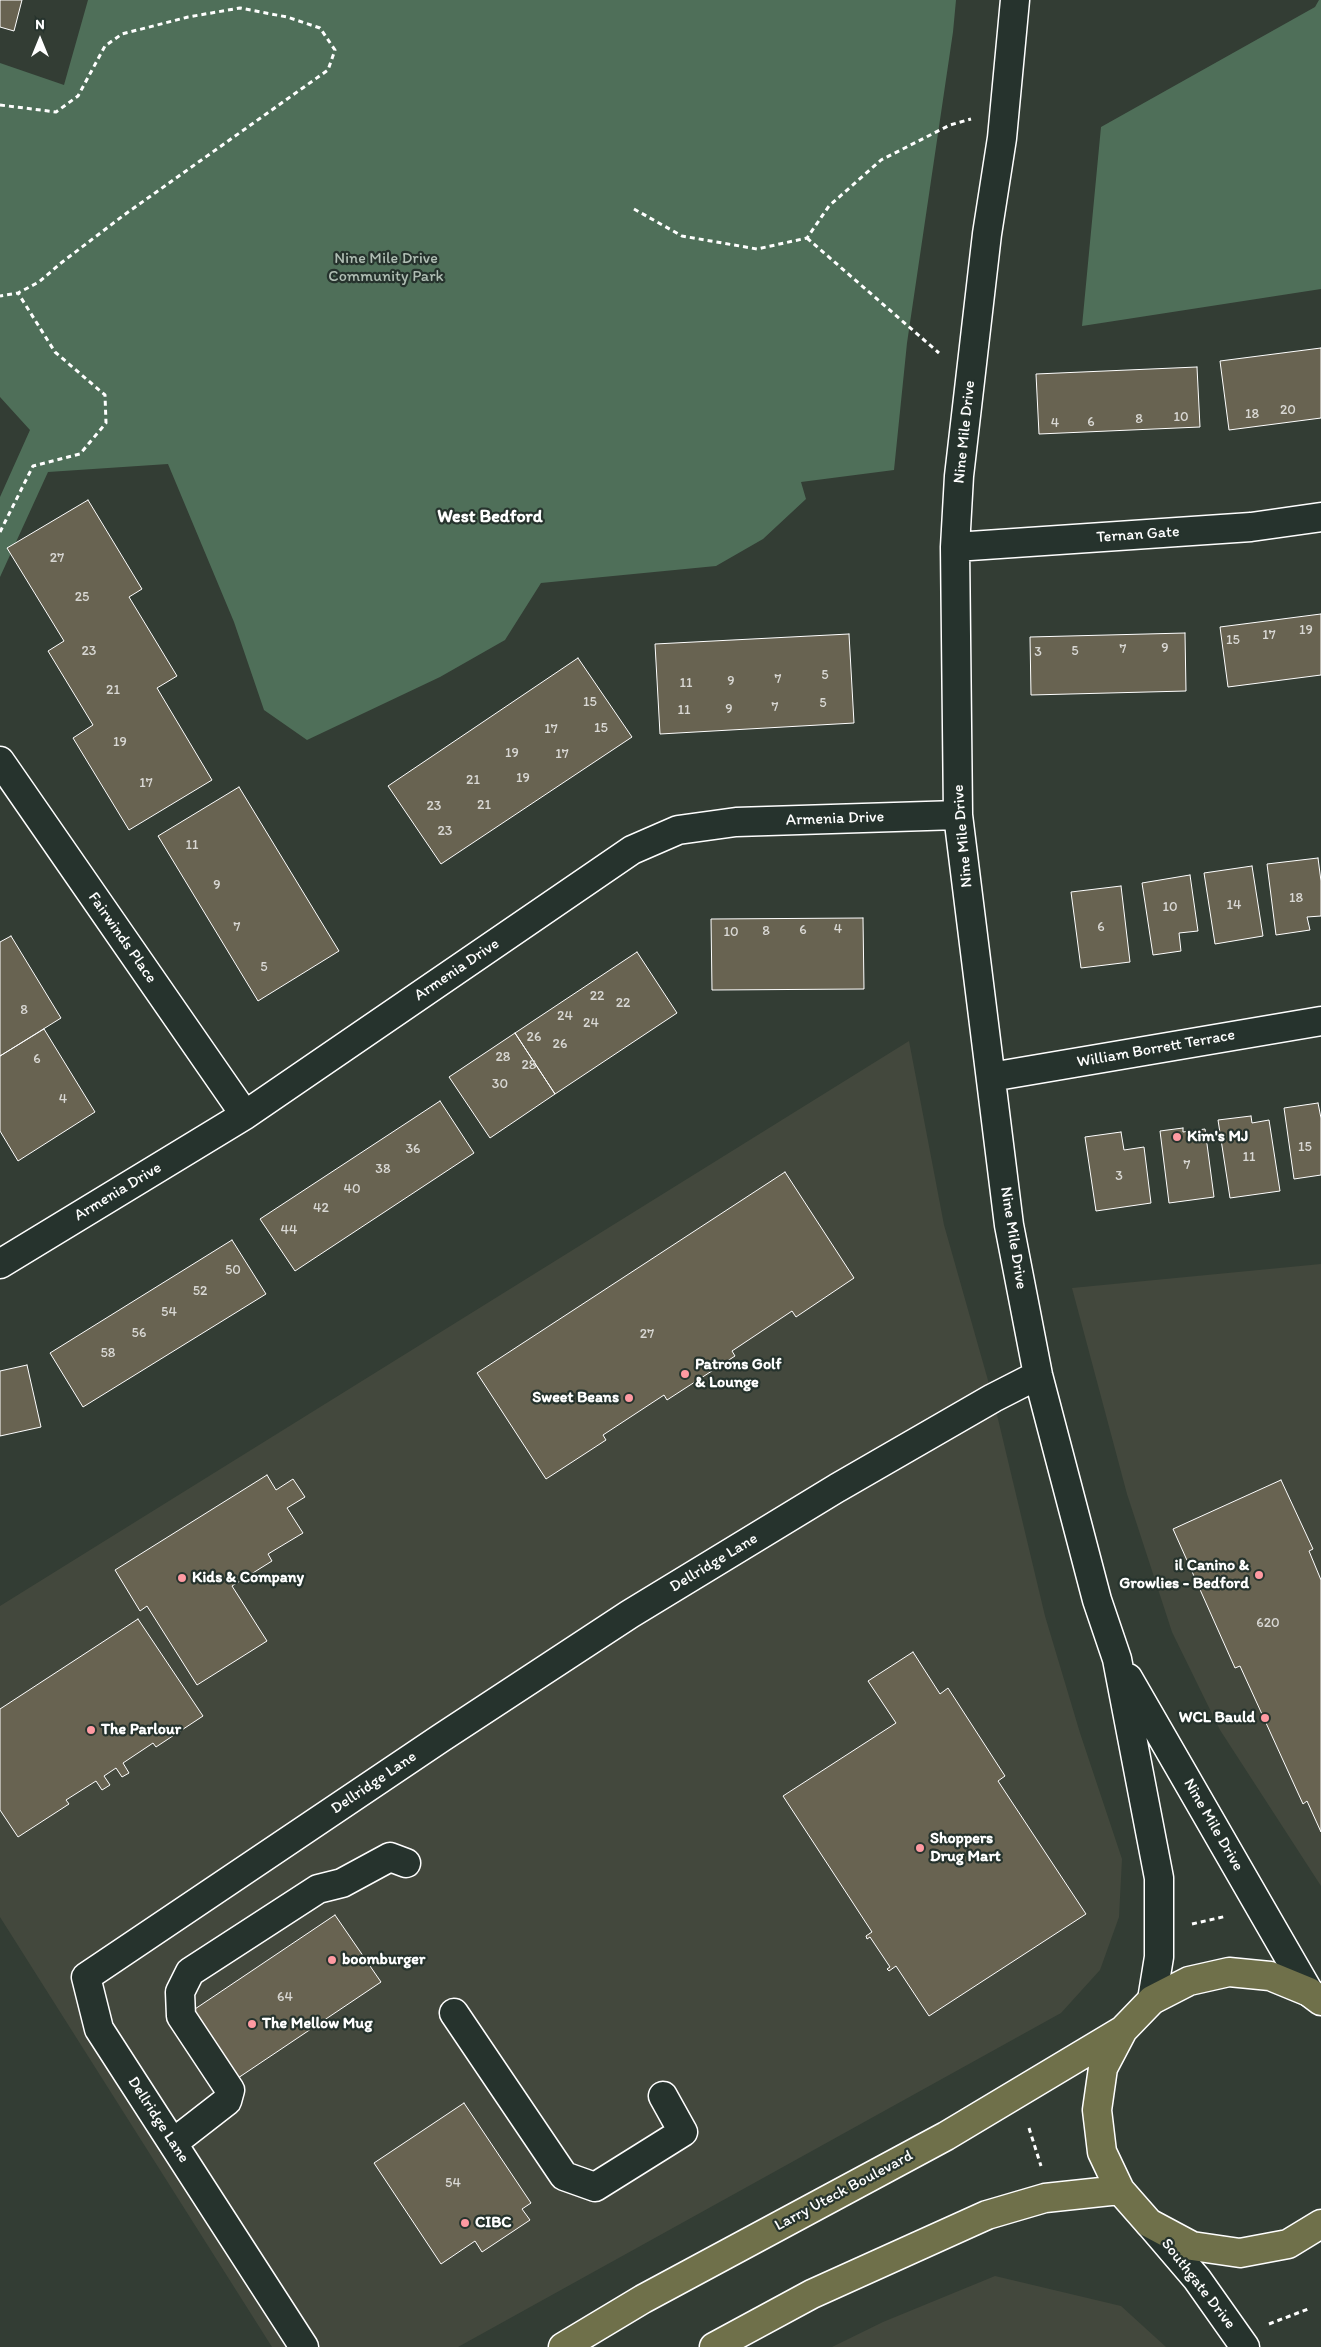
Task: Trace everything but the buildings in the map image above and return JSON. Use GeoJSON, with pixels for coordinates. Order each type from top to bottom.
{"type":"FeatureCollection","features":[{"type":"Feature","properties":{"kind":"main road"},"geometry":{"type":"LineString","coordinates":[[1315,1996],[1270,1976],[1229,1972],[1189,1981],[1152,2000],[1123,2030],[1104,2068],[1096,2110],[1102,2152],[1120,2190],[1149,2223],[1192,2246],[1240,2253],[1288,2244],[1321,2224]]}},
{"type":"Feature","properties":{"kind":"main road","name":"Larry Uteck Boulevard"},"geometry":{"type":"LineString","coordinates":[[563,2347],[644,2299],[946,2136],[1123,2030]]}},
{"type":"Feature","properties":{"kind":"main road"},"geometry":{"type":"LineString","coordinates":[[714,2347],[812,2294],[987,2215],[1045,2198],[1120,2190]]}},
{"type":"Feature","properties":{"kind":"street","name":"Nine Mile Drive"},"geometry":{"type":"LineString","coordinates":[[1015,0],[1005,109],[987,234],[959,476],[955,547],[958,816],[1008,1225],[1038,1375],[1097,1600],[1117,1659],[1159,1878],[1159,1957],[1152,2000]]}},
{"type":"Feature","properties":{"kind":"street","name":"Ternan Gate"},"geometry":{"type":"LineString","coordinates":[[955,547],[1251,527],[1321,517]]}},
{"type":"Feature","properties":{"kind":"street","name":"Fairwinds Place"},"geometry":{"type":"LineString","coordinates":[[0,761],[245,1115]]}},
{"type":"Feature","properties":{"kind":"street","name":"Armenia Drive"},"geometry":{"type":"LineString","coordinates":[[0,1264],[245,1115],[632,850],[678,830],[736,822],[958,816]]}},
{"type":"Feature","properties":{"kind":"street","name":"William Borrett Terrace"},"geometry":{"type":"LineString","coordinates":[[991,1077],[1321,1022]]}},
{"type":"Feature","properties":{"kind":"street","name":"Dellridge Lane"},"geometry":{"type":"LineString","coordinates":[[304,2347],[98,2029],[86,1977],[441,1738],[630,1614],[837,1488],[993,1398],[1038,1375]]}},
{"type":"Feature","properties":{"kind":"street","name":"Nine Mile Drive"},"geometry":{"type":"LineString","coordinates":[[1117,1659],[1315,1996]]}},
{"type":"Feature","properties":{"kind":"street"},"geometry":{"type":"LineString","coordinates":[[173,2143],[227,2101],[230,2090],[181,2016],[180,1992],[190,1972],[318,1889],[342,1883],[390,1857],[406,1863]]}},
{"type":"Feature","properties":{"kind":"street"},"geometry":{"type":"LineString","coordinates":[[454,2013],[564,2176],[595,2187],[683,2132],[663,2096]]}},
{"type":"Feature","properties":{"kind":"street","name":"Southgate Drive"},"geometry":{"type":"LineString","coordinates":[[1149,2223],[1197,2279],[1245,2347]]}},
{"type":"Feature","properties":{"kind":"path"},"geometry":{"type":"LineString","coordinates":[[0,105],[56,112],[78,96],[105,46],[122,34],[188,17],[240,8],[287,17],[320,28],[336,50],[328,70],[124,215],[39,282],[18,293],[0,296]]}},
{"type":"Feature","properties":{"kind":"path"},"geometry":{"type":"LineString","coordinates":[[634,209],[682,236],[757,249],[807,238],[829,206],[881,160],[950,125],[1005,109]]}},
{"type":"Feature","properties":{"kind":"path"},"geometry":{"type":"LineString","coordinates":[[807,238],[970,379]]}},
{"type":"Feature","properties":{"kind":"path"},"geometry":{"type":"LineString","coordinates":[[0,532],[33,466],[80,454],[106,423],[105,395],[55,352],[18,293]]}},
{"type":"Feature","properties":{"kind":"path"},"geometry":{"type":"LineString","coordinates":[[1184,1926],[1230,1915]]}},
{"type":"Feature","properties":{"kind":"path"},"geometry":{"type":"LineString","coordinates":[[1029,2128],[1044,2174]]}},
{"type":"Feature","properties":{"kind":"path"},"geometry":{"type":"LineString","coordinates":[[1267,2325],[1308,2309]]}},
{"type":"Feature","properties":{"kind":"shaded area"},"geometry":{"type":"Polygon","coordinates":[[[909,1041],[944,1225],[993,1398],[1045,1616],[1080,1733],[1122,1859],[1119,1917],[1100,1970],[1061,2013],[458,2347],[272,2347],[0,1917],[0,1606],[909,1041]]]}},
{"type":"Feature","properties":{"kind":"shaded area"},"geometry":{"type":"Polygon","coordinates":[[[1321,1264],[1321,1886],[1220,1730],[1172,1632],[1127,1494],[1072,1288],[1321,1264]]]}},
{"type":"Feature","properties":{"kind":"shaded area"},"geometry":{"type":"Polygon","coordinates":[[[995,2276],[1121,2306],[1166,2347],[832,2347],[883,2322],[995,2276]]]}},
{"type":"Feature","properties":{"kind":"green space","name":"Nine Mile Drive Community Park"},"geometry":{"type":"Polygon","coordinates":[[[88,0],[956,0],[953,32],[907,343],[894,470],[801,482],[806,499],[763,539],[716,566],[541,583],[505,640],[440,677],[307,740],[264,710],[234,622],[168,464],[48,472],[0,577],[0,497],[30,430],[0,397],[0,63],[64,85],[88,0]]]}},
{"type":"Feature","properties":{"kind":"green space"},"geometry":{"type":"Polygon","coordinates":[[[1319,0],[1321,0],[1321,289],[1082,326],[1101,127],[1315,7],[1319,0]]]}},
{"type":"Feature","properties":{"kind":"place","name":"Kim's MJ"},"geometry":{"type":"Point","coordinates":[1177,1137]}},
{"type":"Feature","properties":{"kind":"place","name":"Patrons Golf & Lounge"},"geometry":{"type":"Point","coordinates":[685,1374]}},
{"type":"Feature","properties":{"kind":"place","name":"Sweet Beans"},"geometry":{"type":"Point","coordinates":[629,1398]}},
{"type":"Feature","properties":{"kind":"place","name":"il Canino & Growlies - Bedford"},"geometry":{"type":"Point","coordinates":[1259,1575]}},
{"type":"Feature","properties":{"kind":"place","name":"Kids & Company"},"geometry":{"type":"Point","coordinates":[182,1578]}},
{"type":"Feature","properties":{"kind":"place","name":"WCL Bauld"},"geometry":{"type":"Point","coordinates":[1265,1718]}},
{"type":"Feature","properties":{"kind":"place","name":"The Parlour"},"geometry":{"type":"Point","coordinates":[91,1730]}},
{"type":"Feature","properties":{"kind":"place","name":"Shoppers Drug Mart"},"geometry":{"type":"Point","coordinates":[920,1848]}},
{"type":"Feature","properties":{"kind":"place","name":"boomburger"},"geometry":{"type":"Point","coordinates":[332,1960]}},
{"type":"Feature","properties":{"kind":"place","name":"The Mellow Mug"},"geometry":{"type":"Point","coordinates":[252,2024]}},
{"type":"Feature","properties":{"kind":"place","name":"CIBC"},"geometry":{"type":"Point","coordinates":[465,2223]}},
{"type":"Feature","properties":{"kind":"district","name":"West Bedford"},"geometry":{"type":"Point","coordinates":[490,517]}}]}
